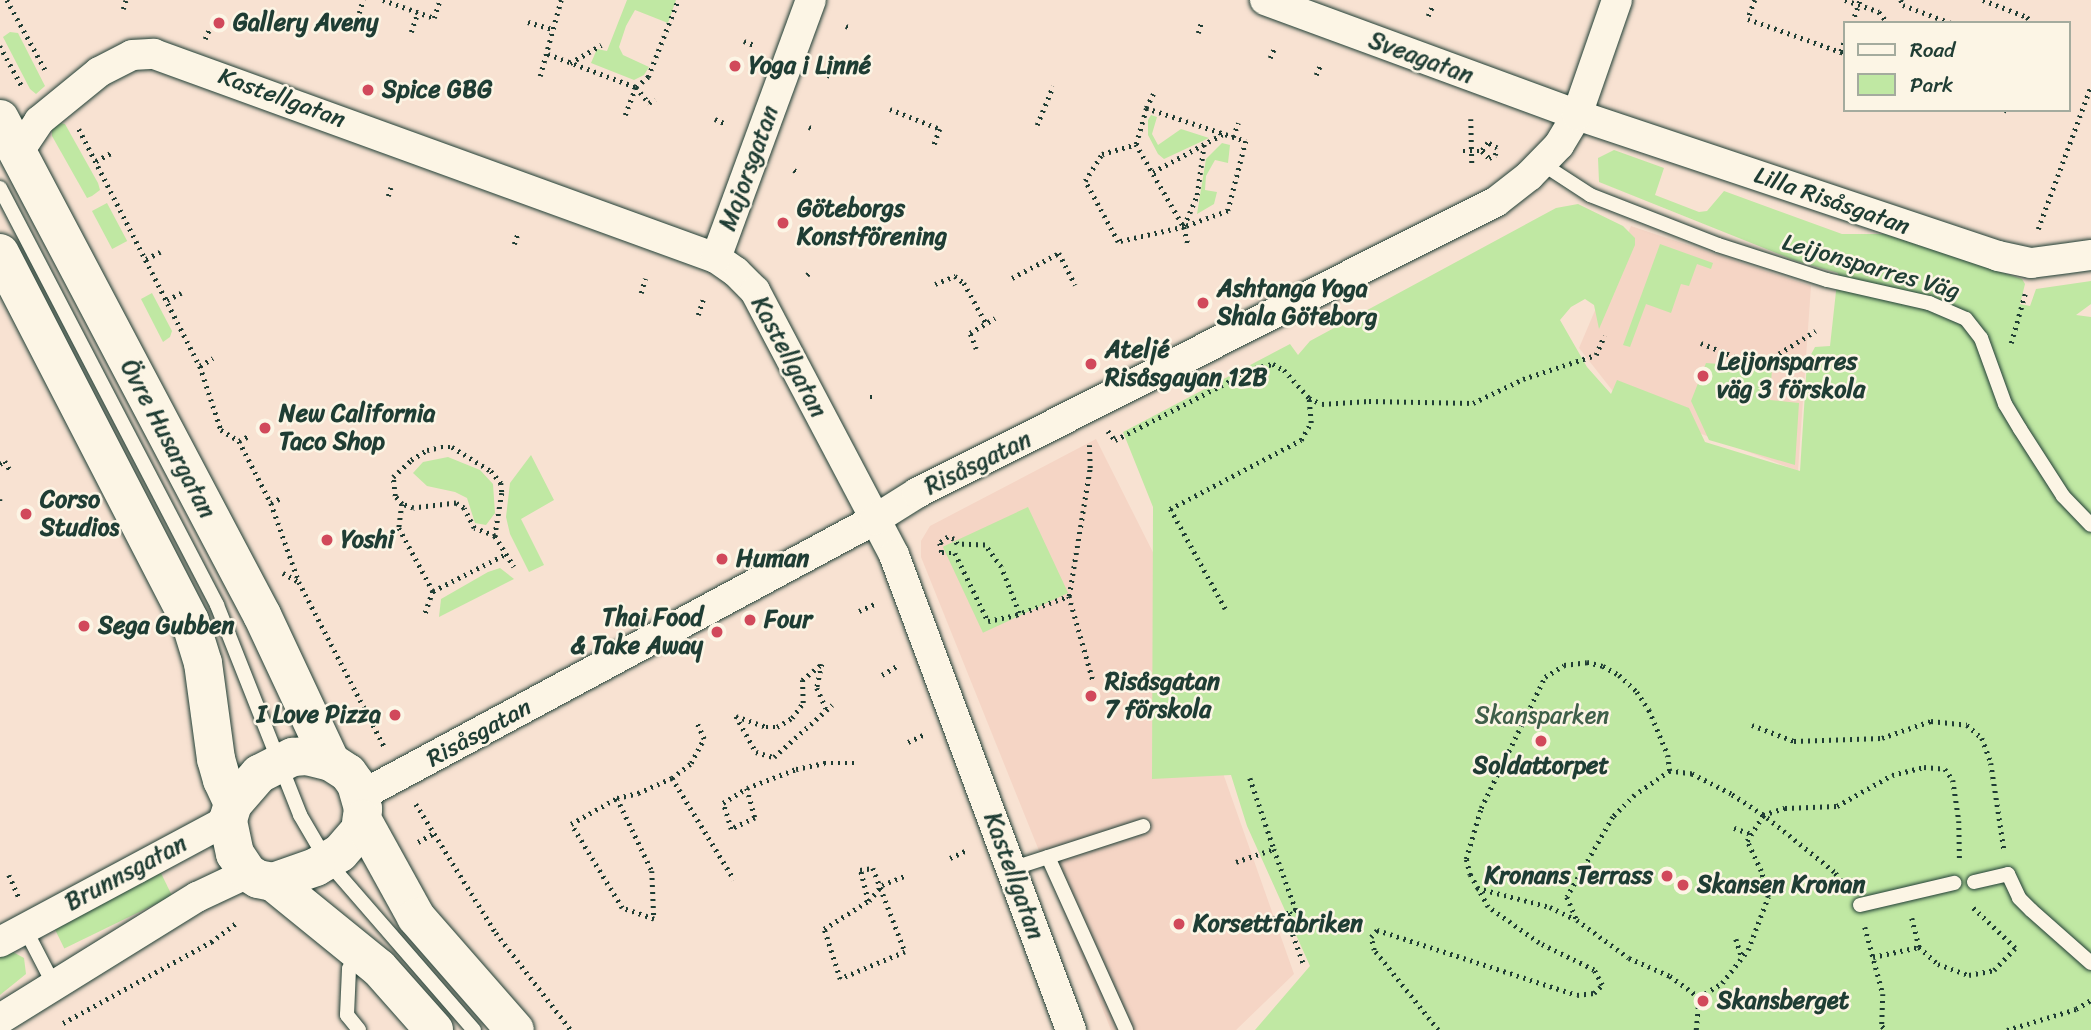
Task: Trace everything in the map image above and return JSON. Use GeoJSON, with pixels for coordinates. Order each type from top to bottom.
{"type":"FeatureCollection","features":[{"type":"Feature","properties":{"kind":"main road","name":"Övre Husargatan"},"geometry":{"type":"LineString","coordinates":[[0,119],[262,615],[331,762],[348,773],[416,917],[515,1030]]}},
{"type":"Feature","properties":{"kind":"main road"},"geometry":{"type":"LineString","coordinates":[[0,253],[190,621],[203,663],[219,769],[231,812],[235,854],[260,877],[359,950],[434,1030]]}},
{"type":"Feature","properties":{"kind":"main road"},"geometry":{"type":"LineString","coordinates":[[231,812],[248,784],[278,763],[307,756],[331,762]]}},
{"type":"Feature","properties":{"kind":"main road"},"geometry":{"type":"LineString","coordinates":[[260,877],[301,874],[327,861],[352,841],[362,807]]}},
{"type":"Feature","properties":{"kind":"street","name":"Majorsgatan"},"geometry":{"type":"LineString","coordinates":[[716,258],[811,0]]}},
{"type":"Feature","properties":{"kind":"street","name":"Sveagatan"},"geometry":{"type":"LineString","coordinates":[[1265,0],[1577,116]]}},
{"type":"Feature","properties":{"kind":"street","name":"Risåsgatan"},"geometry":{"type":"LineString","coordinates":[[362,807],[400,776],[874,520],[917,493],[1465,220],[1497,201],[1559,145],[1577,116],[1617,0]]}},
{"type":"Feature","properties":{"kind":"street","name":"Kastellgatan"},"geometry":{"type":"LineString","coordinates":[[17,154],[39,121],[99,72],[132,55],[154,54],[185,63],[716,258],[755,291],[894,555],[1071,1030]]}},
{"type":"Feature","properties":{"kind":"street","name":"Lilla Risåsgatan"},"geometry":{"type":"LineString","coordinates":[[1577,116],[1998,256],[2031,263],[2091,255]]}},
{"type":"Feature","properties":{"kind":"street","name":"Brunnsgatan"},"geometry":{"type":"LineString","coordinates":[[16,925],[231,812]]}},
{"type":"Feature","properties":{"kind":"street"},"geometry":{"type":"LineString","coordinates":[[0,1019],[53,983],[204,893],[260,877]]}},
{"type":"Feature","properties":{"kind":"lane","name":"Leijonsparres Väg"},"geometry":{"type":"LineString","coordinates":[[1541,163],[1590,195],[1718,245],[1827,280],[1928,303],[1966,319],[1981,338],[2005,404],[2033,451],[2063,496],[2091,525]]}},
{"type":"Feature","properties":{"kind":"lane"},"geometry":{"type":"LineString","coordinates":[[0,188],[217,605],[300,815],[327,861],[474,1030]]}},
{"type":"Feature","properties":{"kind":"lane"},"geometry":{"type":"LineString","coordinates":[[1011,869],[1143,826]]}},
{"type":"Feature","properties":{"kind":"lane"},"geometry":{"type":"LineString","coordinates":[[1048,857],[1126,1030]]}},
{"type":"Feature","properties":{"kind":"lane"},"geometry":{"type":"LineString","coordinates":[[1974,882],[2008,874],[2020,898],[2031,911],[2091,963]]}},
{"type":"Feature","properties":{"kind":"lane"},"geometry":{"type":"LineString","coordinates":[[1860,905],[1954,883]]}},
{"type":"Feature","properties":{"kind":"lane"},"geometry":{"type":"LineString","coordinates":[[16,925],[53,983]]}},
{"type":"Feature","properties":{"kind":"lane"},"geometry":{"type":"LineString","coordinates":[[359,950],[349,969],[348,1015],[359,1030]]}},
{"type":"Feature","properties":{"kind":"path"},"geometry":{"type":"LineString","coordinates":[[7,0],[96,161],[200,366],[221,430],[239,441],[271,503],[299,582],[400,776],[496,933],[572,1030]]}},
{"type":"Feature","properties":{"kind":"path"},"geometry":{"type":"LineString","coordinates":[[123,9],[126,0]]}},
{"type":"Feature","properties":{"kind":"path"},"geometry":{"type":"LineString","coordinates":[[359,13],[363,0]]}},
{"type":"Feature","properties":{"kind":"path"},"geometry":{"type":"LineString","coordinates":[[383,0],[434,18],[440,0]]}},
{"type":"Feature","properties":{"kind":"path"},"geometry":{"type":"LineString","coordinates":[[540,76],[561,0]]}},
{"type":"Feature","properties":{"kind":"path"},"geometry":{"type":"LineString","coordinates":[[625,115],[636,87],[651,75],[678,0]]}},
{"type":"Feature","properties":{"kind":"path"},"geometry":{"type":"LineString","coordinates":[[1755,0],[1748,19],[1842,52]]}},
{"type":"Feature","properties":{"kind":"path"},"geometry":{"type":"LineString","coordinates":[[1845,0],[1859,2],[1879,12],[1886,21]]}},
{"type":"Feature","properties":{"kind":"path"},"geometry":{"type":"LineString","coordinates":[[1901,0],[1903,5],[1946,21]]}},
{"type":"Feature","properties":{"kind":"path"},"geometry":{"type":"LineString","coordinates":[[1983,0],[2027,16],[2031,21]]}},
{"type":"Feature","properties":{"kind":"path"},"geometry":{"type":"LineString","coordinates":[[1853,21],[1859,2]]}},
{"type":"Feature","properties":{"kind":"path"},"geometry":{"type":"LineString","coordinates":[[1428,16],[1432,7]]}},
{"type":"Feature","properties":{"kind":"path"},"geometry":{"type":"LineString","coordinates":[[411,32],[418,12]]}},
{"type":"Feature","properties":{"kind":"path"},"geometry":{"type":"LineString","coordinates":[[528,22],[552,29]]}},
{"type":"Feature","properties":{"kind":"path"},"geometry":{"type":"LineString","coordinates":[[1198,33],[1201,23]]}},
{"type":"Feature","properties":{"kind":"path"},"geometry":{"type":"LineString","coordinates":[[744,41],[754,45]]}},
{"type":"Feature","properties":{"kind":"path"},"geometry":{"type":"LineString","coordinates":[[570,63],[601,45]]}},
{"type":"Feature","properties":{"kind":"path"},"geometry":{"type":"LineString","coordinates":[[1270,58],[1274,49]]}},
{"type":"Feature","properties":{"kind":"path"},"geometry":{"type":"LineString","coordinates":[[548,54],[636,87],[649,103],[655,99]]}},
{"type":"Feature","properties":{"kind":"path"},"geometry":{"type":"LineString","coordinates":[[1316,75],[1320,65]]}},
{"type":"Feature","properties":{"kind":"path"},"geometry":{"type":"LineString","coordinates":[[1037,125],[1053,86]]}},
{"type":"Feature","properties":{"kind":"path"},"geometry":{"type":"LineString","coordinates":[[2037,239],[2038,229],[2091,86]]}},
{"type":"Feature","properties":{"kind":"path"},"geometry":{"type":"LineString","coordinates":[[1153,94],[1146,108],[1136,144],[1184,227],[1188,244]]}},
{"type":"Feature","properties":{"kind":"path"},"geometry":{"type":"LineString","coordinates":[[1136,144],[1102,154],[1085,181],[1118,242],[1184,227],[1228,211],[1246,141],[1146,108]]}},
{"type":"Feature","properties":{"kind":"path"},"geometry":{"type":"LineString","coordinates":[[890,109],[940,129],[933,148]]}},
{"type":"Feature","properties":{"kind":"path"},"geometry":{"type":"LineString","coordinates":[[715,119],[724,123]]}},
{"type":"Feature","properties":{"kind":"path"},"geometry":{"type":"LineString","coordinates":[[1471,119],[1472,164]]}},
{"type":"Feature","properties":{"kind":"path"},"geometry":{"type":"LineString","coordinates":[[1233,137],[1238,123]]}},
{"type":"Feature","properties":{"kind":"path"},"geometry":{"type":"LineString","coordinates":[[1153,172],[1223,134]]}},
{"type":"Feature","properties":{"kind":"path"},"geometry":{"type":"LineString","coordinates":[[1184,227],[1197,195],[1204,144]]}},
{"type":"Feature","properties":{"kind":"path"},"geometry":{"type":"LineString","coordinates":[[1463,151],[1482,151]]}},
{"type":"Feature","properties":{"kind":"path"},"geometry":{"type":"LineString","coordinates":[[96,161],[111,153]]}},
{"type":"Feature","properties":{"kind":"path"},"geometry":{"type":"LineString","coordinates":[[388,196],[391,187]]}},
{"type":"Feature","properties":{"kind":"path"},"geometry":{"type":"LineString","coordinates":[[513,244],[518,233]]}},
{"type":"Feature","properties":{"kind":"path"},"geometry":{"type":"LineString","coordinates":[[146,259],[160,252]]}},
{"type":"Feature","properties":{"kind":"path"},"geometry":{"type":"LineString","coordinates":[[1012,278],[1059,253],[1075,285]]}},
{"type":"Feature","properties":{"kind":"path"},"geometry":{"type":"LineString","coordinates":[[935,284],[955,276],[964,283],[986,323]]}},
{"type":"Feature","properties":{"kind":"path"},"geometry":{"type":"LineString","coordinates":[[641,293],[645,279]]}},
{"type":"Feature","properties":{"kind":"path"},"geometry":{"type":"LineString","coordinates":[[2009,349],[2026,291]]}},
{"type":"Feature","properties":{"kind":"path"},"geometry":{"type":"LineString","coordinates":[[167,300],[181,293]]}},
{"type":"Feature","properties":{"kind":"path"},"geometry":{"type":"LineString","coordinates":[[698,315],[703,300]]}},
{"type":"Feature","properties":{"kind":"path"},"geometry":{"type":"LineString","coordinates":[[976,349],[970,333],[995,318]]}},
{"type":"Feature","properties":{"kind":"path"},"geometry":{"type":"LineString","coordinates":[[1701,343],[1750,363],[1767,361],[1815,331]]}},
{"type":"Feature","properties":{"kind":"path"},"geometry":{"type":"LineString","coordinates":[[1095,406],[1115,440],[1255,368],[1268,365],[1284,370],[1309,398],[1322,404],[1383,401],[1473,403],[1523,379],[1596,355],[1604,337]]}},
{"type":"Feature","properties":{"kind":"path"},"geometry":{"type":"LineString","coordinates":[[200,366],[213,358]]}},
{"type":"Feature","properties":{"kind":"path"},"geometry":{"type":"LineString","coordinates":[[1225,609],[1170,509],[1301,440],[1311,423],[1309,398]]}},
{"type":"Feature","properties":{"kind":"path"},"geometry":{"type":"LineString","coordinates":[[239,441],[251,435]]}},
{"type":"Feature","properties":{"kind":"path"},"geometry":{"type":"LineString","coordinates":[[1089,435],[1090,468],[1069,596],[1093,680]]}},
{"type":"Feature","properties":{"kind":"path"},"geometry":{"type":"LineString","coordinates":[[495,537],[502,503],[498,477],[452,447],[427,450],[399,469],[393,477],[392,489],[402,504],[413,508],[456,503],[464,508],[474,528],[495,537],[514,567]]}},
{"type":"Feature","properties":{"kind":"path"},"geometry":{"type":"LineString","coordinates":[[0,464],[5,461],[10,470]]}},
{"type":"Feature","properties":{"kind":"path"},"geometry":{"type":"LineString","coordinates":[[271,503],[283,497]]}},
{"type":"Feature","properties":{"kind":"path"},"geometry":{"type":"LineString","coordinates":[[402,504],[399,528],[433,592]]}},
{"type":"Feature","properties":{"kind":"path"},"geometry":{"type":"LineString","coordinates":[[1019,614],[1001,567],[985,545],[957,544],[951,537],[942,540],[940,550],[948,555],[955,554],[988,621],[1019,614],[1069,596]]}},
{"type":"Feature","properties":{"kind":"path"},"geometry":{"type":"LineString","coordinates":[[425,614],[433,592],[506,554]]}},
{"type":"Feature","properties":{"kind":"path"},"geometry":{"type":"LineString","coordinates":[[859,611],[875,604]]}},
{"type":"Feature","properties":{"kind":"path"},"geometry":{"type":"LineString","coordinates":[[1438,1030],[1374,950],[1371,937],[1377,930],[1577,995],[1594,993],[1602,985],[1594,971],[1539,943],[1488,906],[1476,888],[1466,859],[1473,829],[1535,692],[1553,670],[1572,663],[1595,663],[1629,683],[1649,710],[1668,755],[1670,771]]}},
{"type":"Feature","properties":{"kind":"path"},"geometry":{"type":"LineString","coordinates":[[826,708],[817,688],[822,664],[802,680],[805,691],[803,703],[792,718],[777,727],[766,727],[736,716],[756,752],[774,757],[832,705]]}},
{"type":"Feature","properties":{"kind":"path"},"geometry":{"type":"LineString","coordinates":[[882,675],[897,666]]}},
{"type":"Feature","properties":{"kind":"path"},"geometry":{"type":"LineString","coordinates":[[1752,724],[1794,741],[1882,738],[1931,721],[1967,725],[1982,738],[1991,763],[2008,874]]}},
{"type":"Feature","properties":{"kind":"path"},"geometry":{"type":"LineString","coordinates":[[617,798],[653,871],[654,919],[622,908],[571,824],[617,798],[638,793],[672,778],[691,763],[704,739],[697,723]]}},
{"type":"Feature","properties":{"kind":"path"},"geometry":{"type":"LineString","coordinates":[[908,742],[923,735]]}},
{"type":"Feature","properties":{"kind":"path"},"geometry":{"type":"LineString","coordinates":[[747,788],[755,818],[732,829],[723,803],[747,788],[796,769],[824,763],[859,763]]}},
{"type":"Feature","properties":{"kind":"path"},"geometry":{"type":"LineString","coordinates":[[1699,997],[1722,983],[1742,957],[1768,897],[1761,871],[1747,841],[1763,815],[1785,808],[1837,806],[1892,775],[1924,767],[1945,769],[1953,780],[1959,821],[1960,865]]}},
{"type":"Feature","properties":{"kind":"path"},"geometry":{"type":"LineString","coordinates":[[1577,920],[1567,897],[1613,817],[1635,795],[1670,771],[1692,774],[1731,794],[1763,815],[1834,872],[1860,905],[1882,994],[1882,1026],[1885,1030]]}},
{"type":"Feature","properties":{"kind":"path"},"geometry":{"type":"LineString","coordinates":[[672,778],[734,879]]}},
{"type":"Feature","properties":{"kind":"path"},"geometry":{"type":"LineString","coordinates":[[1250,778],[1296,910],[1260,923]]}},
{"type":"Feature","properties":{"kind":"path"},"geometry":{"type":"LineString","coordinates":[[1734,828],[1751,834]]}},
{"type":"Feature","properties":{"kind":"path"},"geometry":{"type":"LineString","coordinates":[[1236,862],[1274,849]]}},
{"type":"Feature","properties":{"kind":"path"},"geometry":{"type":"LineString","coordinates":[[950,858],[965,851]]}},
{"type":"Feature","properties":{"kind":"path"},"geometry":{"type":"LineString","coordinates":[[868,901],[860,870],[873,869],[882,885],[905,952],[840,979],[824,929],[868,901],[882,885],[904,876]]}},
{"type":"Feature","properties":{"kind":"path"},"geometry":{"type":"LineString","coordinates":[[9,876],[16,925]]}},
{"type":"Feature","properties":{"kind":"path"},"geometry":{"type":"LineString","coordinates":[[1476,888],[1550,907],[1577,920],[1629,958],[1670,976],[1699,997]]}},
{"type":"Feature","properties":{"kind":"path"},"geometry":{"type":"LineString","coordinates":[[1873,957],[1919,947],[1929,958],[1953,972],[1969,975],[1994,970],[2015,948],[1971,906]]}},
{"type":"Feature","properties":{"kind":"path"},"geometry":{"type":"LineString","coordinates":[[1290,912],[1292,916],[1288,921],[1304,965]]}},
{"type":"Feature","properties":{"kind":"path"},"geometry":{"type":"LineString","coordinates":[[62,1024],[211,942],[238,922]]}},
{"type":"Feature","properties":{"kind":"path"},"geometry":{"type":"LineString","coordinates":[[1736,939],[1742,957]]}},
{"type":"Feature","properties":{"kind":"path"},"geometry":{"type":"LineString","coordinates":[[1696,1030],[1699,997]]}},
{"type":"Feature","properties":{"kind":"path"},"geometry":{"type":"LineString","coordinates":[[2007,1030],[2076,1009],[2091,1000]]}},
{"type":"Feature","properties":{"kind":"shaded area","name":"Leijonsparres väg 3 förskola"},"geometry":{"type":"Polygon","coordinates":[[[1631,226],[1811,286],[1798,471],[1623,404],[1579,348],[1631,226]]]}},
{"type":"Feature","properties":{"kind":"shaded area","name":"Risåsgatan 7 förskola"},"geometry":{"type":"Polygon","coordinates":[[[1096,439],[1185,616],[1224,776],[1294,974],[1236,1030],[1111,1030],[921,557],[921,541],[930,526],[1096,439]]]}},
{"type":"Feature","properties":{"kind":"green space"},"geometry":{"type":"Polygon","coordinates":[[[627,0],[676,0],[668,23],[635,10],[626,26],[619,47],[623,55],[649,67],[644,75],[634,80],[591,63],[597,49],[607,51],[627,0]]]}},
{"type":"Feature","properties":{"kind":"green space"},"geometry":{"type":"Polygon","coordinates":[[[10,32],[18,33],[45,86],[36,94],[30,89],[3,37],[10,32]]]}},
{"type":"Feature","properties":{"kind":"green space"},"geometry":{"type":"Polygon","coordinates":[[[1151,115],[1157,117],[1152,134],[1158,145],[1181,129],[1209,138],[1164,159],[1158,154],[1148,135],[1148,120],[1151,115]]]}},
{"type":"Feature","properties":{"kind":"green space"},"geometry":{"type":"Polygon","coordinates":[[[60,123],[65,124],[98,183],[100,190],[87,198],[52,136],[52,129],[60,123]]]}},
{"type":"Feature","properties":{"kind":"green space"},"geometry":{"type":"Polygon","coordinates":[[[1222,143],[1230,145],[1228,163],[1215,160],[1206,176],[1205,190],[1217,192],[1214,204],[1197,214],[1206,159],[1222,143]]]}},
{"type":"Feature","properties":{"kind":"green space","name":"Skansparken"},"geometry":{"type":"Polygon","coordinates":[[[1614,150],[1664,168],[1655,195],[1699,212],[1707,211],[1724,191],[1842,234],[1886,234],[2022,279],[2025,284],[2020,304],[2030,306],[2036,289],[2091,281],[2091,304],[2076,315],[2091,317],[2091,1030],[1255,1030],[1310,966],[1247,826],[1231,775],[1152,779],[1153,507],[1123,432],[1290,344],[1298,355],[1310,341],[1556,208],[1578,204],[1623,226],[1635,238],[1635,245],[1599,329],[1594,305],[1585,299],[1571,307],[1560,320],[1587,367],[1611,394],[1617,380],[1689,408],[1705,442],[1800,471],[1807,362],[1815,347],[1830,346],[1838,273],[1796,261],[1599,182],[1598,158],[1614,150]]]}},
{"type":"Feature","properties":{"kind":"green space"},"geometry":{"type":"Polygon","coordinates":[[[107,203],[127,241],[112,249],[92,211],[107,203]]]}},
{"type":"Feature","properties":{"kind":"green space"},"geometry":{"type":"Polygon","coordinates":[[[1660,244],[1713,263],[1711,269],[1697,264],[1689,286],[1681,284],[1671,313],[1646,304],[1630,347],[1623,345],[1660,244]]]}},
{"type":"Feature","properties":{"kind":"green space"},"geometry":{"type":"Polygon","coordinates":[[[152,293],[172,331],[170,337],[163,342],[141,299],[152,293]]]}},
{"type":"Feature","properties":{"kind":"green space"},"geometry":{"type":"Polygon","coordinates":[[[1706,363],[1772,368],[1770,400],[1799,403],[1795,465],[1709,440],[1691,401],[1706,363]]]}},
{"type":"Feature","properties":{"kind":"green space"},"geometry":{"type":"Polygon","coordinates":[[[531,455],[554,500],[521,519],[544,565],[529,572],[510,534],[506,517],[510,483],[531,455]]]}},
{"type":"Feature","properties":{"kind":"green space"},"geometry":{"type":"Polygon","coordinates":[[[448,457],[480,470],[493,484],[495,513],[486,525],[475,523],[467,498],[455,492],[427,486],[413,473],[423,462],[448,457]]]}},
{"type":"Feature","properties":{"kind":"green space"},"geometry":{"type":"Polygon","coordinates":[[[1028,507],[1068,593],[983,633],[943,547],[1028,507]]]}},
{"type":"Feature","properties":{"kind":"green space"},"geometry":{"type":"Polygon","coordinates":[[[500,568],[514,579],[439,617],[441,599],[500,568]]]}},
{"type":"Feature","properties":{"kind":"green space"},"geometry":{"type":"Polygon","coordinates":[[[159,869],[172,896],[64,949],[51,922],[159,869]]]}},
{"type":"Feature","properties":{"kind":"green space"},"geometry":{"type":"Polygon","coordinates":[[[13,952],[24,958],[26,974],[0,995],[0,957],[13,952]]]}},
{"type":"Feature","properties":{"kind":"place","name":"Gallery Aveny"},"geometry":{"type":"Point","coordinates":[219,23]}},
{"type":"Feature","properties":{"kind":"place","name":"Yoga i Linné"},"geometry":{"type":"Point","coordinates":[735,66]}},
{"type":"Feature","properties":{"kind":"place","name":"Spice GBG"},"geometry":{"type":"Point","coordinates":[368,90]}},
{"type":"Feature","properties":{"kind":"place","name":"Göteborgs Konstförening"},"geometry":{"type":"Point","coordinates":[783,223]}},
{"type":"Feature","properties":{"kind":"place","name":"Ashtanga Yoga Shala Göteborg"},"geometry":{"type":"Point","coordinates":[1203,303]}},
{"type":"Feature","properties":{"kind":"place","name":"Ateljé Risåsgayan 12B"},"geometry":{"type":"Point","coordinates":[1091,364]}},
{"type":"Feature","properties":{"kind":"place","name":"Leijonsparres väg 3 förskola"},"geometry":{"type":"Point","coordinates":[1703,376]}},
{"type":"Feature","properties":{"kind":"place","name":"New California Taco Shop"},"geometry":{"type":"Point","coordinates":[265,428]}},
{"type":"Feature","properties":{"kind":"place","name":"Corso Studios"},"geometry":{"type":"Point","coordinates":[26,514]}},
{"type":"Feature","properties":{"kind":"place","name":"Yoshi"},"geometry":{"type":"Point","coordinates":[327,540]}},
{"type":"Feature","properties":{"kind":"place","name":"Human"},"geometry":{"type":"Point","coordinates":[722,559]}},
{"type":"Feature","properties":{"kind":"place","name":"Four"},"geometry":{"type":"Point","coordinates":[750,620]}},
{"type":"Feature","properties":{"kind":"place","name":"Sega Gubben"},"geometry":{"type":"Point","coordinates":[84,626]}},
{"type":"Feature","properties":{"kind":"place","name":"Thai Food & Take Away"},"geometry":{"type":"Point","coordinates":[717,632]}},
{"type":"Feature","properties":{"kind":"place","name":"Risåsgatan 7 förskola"},"geometry":{"type":"Point","coordinates":[1091,696]}},
{"type":"Feature","properties":{"kind":"place","name":"I Love Pizza"},"geometry":{"type":"Point","coordinates":[395,715]}},
{"type":"Feature","properties":{"kind":"place","name":"Soldattorpet"},"geometry":{"type":"Point","coordinates":[1541,741]}},
{"type":"Feature","properties":{"kind":"place","name":"Kronans Terrass"},"geometry":{"type":"Point","coordinates":[1667,876]}},
{"type":"Feature","properties":{"kind":"place","name":"Skansen Kronan"},"geometry":{"type":"Point","coordinates":[1683,885]}},
{"type":"Feature","properties":{"kind":"place","name":"Korsettfabriken"},"geometry":{"type":"Point","coordinates":[1179,924]}},
{"type":"Feature","properties":{"kind":"place","name":"Skansberget"},"geometry":{"type":"Point","coordinates":[1703,1001]}}]}
